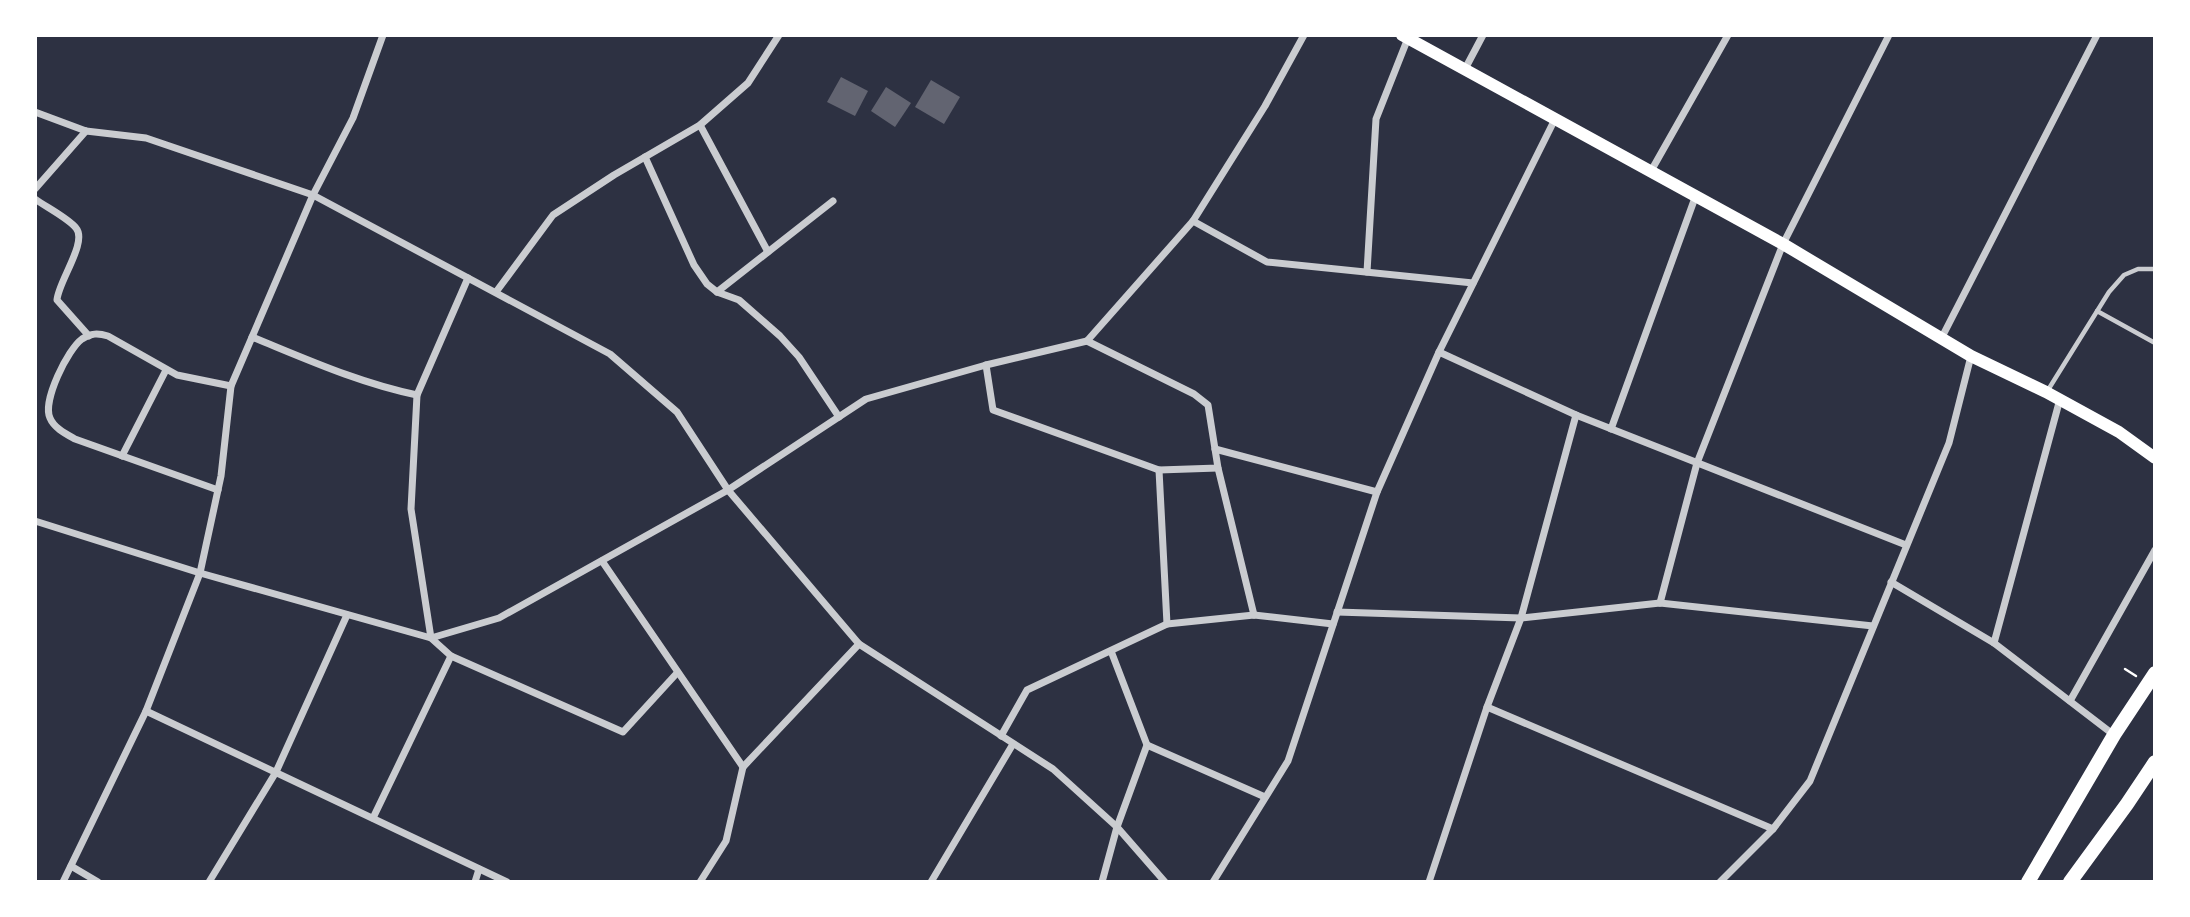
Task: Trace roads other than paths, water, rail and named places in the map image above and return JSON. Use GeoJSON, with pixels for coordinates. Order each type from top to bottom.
{"type":"FeatureCollection","features":[{"type":"Feature","properties":{"kind":"main road"},"geometry":{"type":"LineString","coordinates":[[1405,37],[1783,244],[1971,356],[2060,399],[2119,432],[2155,458]]}},
{"type":"Feature","properties":{"kind":"main road"},"geometry":{"type":"LineString","coordinates":[[2119,432],[2155,469]]}},
{"type":"Feature","properties":{"kind":"main road"},"geometry":{"type":"LineString","coordinates":[[2028,882],[2114,735],[2155,673]]}},
{"type":"Feature","properties":{"kind":"main road"},"geometry":{"type":"LineString","coordinates":[[2070,882],[2155,762]]}},
{"type":"Feature","properties":{"kind":"street"},"geometry":{"type":"LineString","coordinates":[[63,882],[146,711],[200,573],[218,490],[231,386],[313,195],[353,118],[383,35]]}},
{"type":"Feature","properties":{"kind":"street"},"geometry":{"type":"LineString","coordinates":[[496,292],[553,215],[700,125],[748,83],[779,35]]}},
{"type":"Feature","properties":{"kind":"street"},"geometry":{"type":"LineString","coordinates":[[431,638],[499,618],[728,490],[866,399],[986,365],[1087,341],[1193,221],[1265,106],[1304,35]]}},
{"type":"Feature","properties":{"kind":"street"},"geometry":{"type":"LineString","coordinates":[[1465,69],[1483,35]]}},
{"type":"Feature","properties":{"kind":"street"},"geometry":{"type":"LineString","coordinates":[[1651,170],[1728,35]]}},
{"type":"Feature","properties":{"kind":"street"},"geometry":{"type":"LineString","coordinates":[[1660,603],[1697,463],[1783,244],[1889,35]]}},
{"type":"Feature","properties":{"kind":"street"},"geometry":{"type":"LineString","coordinates":[[1941,339],[2097,35]]}},
{"type":"Feature","properties":{"kind":"street"},"geometry":{"type":"LineString","coordinates":[[1367,272],[1376,119],[1405,37]]}},
{"type":"Feature","properties":{"kind":"street"},"geometry":{"type":"LineString","coordinates":[[35,112],[86,131],[146,138],[313,195],[610,354],[677,412],[728,490],[859,644],[1053,769],[1117,827],[1165,882]]}},
{"type":"Feature","properties":{"kind":"street"},"geometry":{"type":"LineString","coordinates":[[1213,882],[1288,761],[1377,492],[1439,352],[1555,119]]}},
{"type":"Feature","properties":{"kind":"street"},"geometry":{"type":"LineString","coordinates":[[700,125],[768,252]]}},
{"type":"Feature","properties":{"kind":"street"},"geometry":{"type":"LineString","coordinates":[[35,189],[86,131]]}},
{"type":"Feature","properties":{"kind":"street"},"geometry":{"type":"LineString","coordinates":[[645,157],[694,265],[707,284],[717,292],[738,300],[779,336],[799,357],[839,417]]}},
{"type":"Feature","properties":{"kind":"street"},"geometry":{"type":"LineString","coordinates":[[1611,429],[1696,195]]}},
{"type":"Feature","properties":{"kind":"street"},"geometry":{"type":"LineString","coordinates":[[35,199],[77,228],[79,237],[76,249],[57,292],[57,300],[89,336]]}},
{"type":"Feature","properties":{"kind":"street"},"geometry":{"type":"LineString","coordinates":[[717,292],[833,201]]}},
{"type":"Feature","properties":{"kind":"street"},"geometry":{"type":"LineString","coordinates":[[1193,221],[1267,262],[1473,283]]}},
{"type":"Feature","properties":{"kind":"street"},"geometry":{"type":"LineString","coordinates":[[431,638],[411,509],[417,395],[468,278]]}},
{"type":"Feature","properties":{"kind":"street"},"geometry":{"type":"LineString","coordinates":[[218,490],[75,439],[59,429],[50,419],[49,396],[80,341],[97,333],[108,336],[177,375],[231,386]]}},
{"type":"Feature","properties":{"kind":"street"},"geometry":{"type":"LineString","coordinates":[[252,337],[327,368],[386,388],[417,395]]}},
{"type":"Feature","properties":{"kind":"street"},"geometry":{"type":"LineString","coordinates":[[1087,341],[1194,394],[1208,405],[1218,468],[1254,615]]}},
{"type":"Feature","properties":{"kind":"street"},"geometry":{"type":"LineString","coordinates":[[1439,352],[1576,415],[1906,545]]}},
{"type":"Feature","properties":{"kind":"street"},"geometry":{"type":"LineString","coordinates":[[1720,882],[1773,829],[1810,781],[1949,443],[1971,356]]}},
{"type":"Feature","properties":{"kind":"street"},"geometry":{"type":"LineString","coordinates":[[986,365],[993,410],[1159,470],[1218,468]]}},
{"type":"Feature","properties":{"kind":"street"},"geometry":{"type":"LineString","coordinates":[[122,456],[166,370]]}},
{"type":"Feature","properties":{"kind":"street"},"geometry":{"type":"LineString","coordinates":[[1994,643],[2060,399]]}},
{"type":"Feature","properties":{"kind":"street"},"geometry":{"type":"LineString","coordinates":[[1429,882],[1487,707],[1521,618],[1576,415]]}},
{"type":"Feature","properties":{"kind":"street"},"geometry":{"type":"LineString","coordinates":[[1215,449],[1377,492]]}},
{"type":"Feature","properties":{"kind":"street"},"geometry":{"type":"LineString","coordinates":[[1159,470],[1167,624]]}},
{"type":"Feature","properties":{"kind":"street"},"geometry":{"type":"LineString","coordinates":[[35,521],[200,573],[431,638],[451,656],[623,732],[677,673]]}},
{"type":"Feature","properties":{"kind":"street"},"geometry":{"type":"LineString","coordinates":[[2070,701],[2155,550]]}},
{"type":"Feature","properties":{"kind":"street"},"geometry":{"type":"LineString","coordinates":[[602,561],[743,767]]}},
{"type":"Feature","properties":{"kind":"street"},"geometry":{"type":"LineString","coordinates":[[1891,582],[1994,643],[2114,735]]}},
{"type":"Feature","properties":{"kind":"street"},"geometry":{"type":"LineString","coordinates":[[1338,612],[1521,618],[1660,603],[1873,626]]}},
{"type":"Feature","properties":{"kind":"street"},"geometry":{"type":"LineString","coordinates":[[209,882],[276,772],[347,615]]}},
{"type":"Feature","properties":{"kind":"street"},"geometry":{"type":"LineString","coordinates":[[1001,736],[1027,690],[1167,624],[1254,615],[1334,624]]}},
{"type":"Feature","properties":{"kind":"street"},"geometry":{"type":"LineString","coordinates":[[700,882],[726,841],[743,767],[859,644]]}},
{"type":"Feature","properties":{"kind":"street"},"geometry":{"type":"LineString","coordinates":[[1102,882],[1117,827],[1147,745],[1111,651]]}},
{"type":"Feature","properties":{"kind":"street"},"geometry":{"type":"LineString","coordinates":[[373,818],[451,656]]}},
{"type":"Feature","properties":{"kind":"street"},"geometry":{"type":"LineString","coordinates":[[1487,707],[1773,829]]}},
{"type":"Feature","properties":{"kind":"street"},"geometry":{"type":"LineString","coordinates":[[146,711],[507,882]]}},
{"type":"Feature","properties":{"kind":"street"},"geometry":{"type":"LineString","coordinates":[[931,882],[1013,744]]}},
{"type":"Feature","properties":{"kind":"street"},"geometry":{"type":"LineString","coordinates":[[1147,745],[1265,797]]}},
{"type":"Feature","properties":{"kind":"street"},"geometry":{"type":"LineString","coordinates":[[71,866],[98,882]]}},
{"type":"Feature","properties":{"kind":"street"},"geometry":{"type":"LineString","coordinates":[[475,882],[479,869]]}},
{"type":"Feature","properties":{"kind":"lane"},"geometry":{"type":"LineString","coordinates":[[2046,392],[2097,311],[2124,275],[2138,269],[2155,269]]}},
{"type":"Feature","properties":{"kind":"lane"},"geometry":{"type":"LineString","coordinates":[[2097,311],[2155,342]]}}]}
